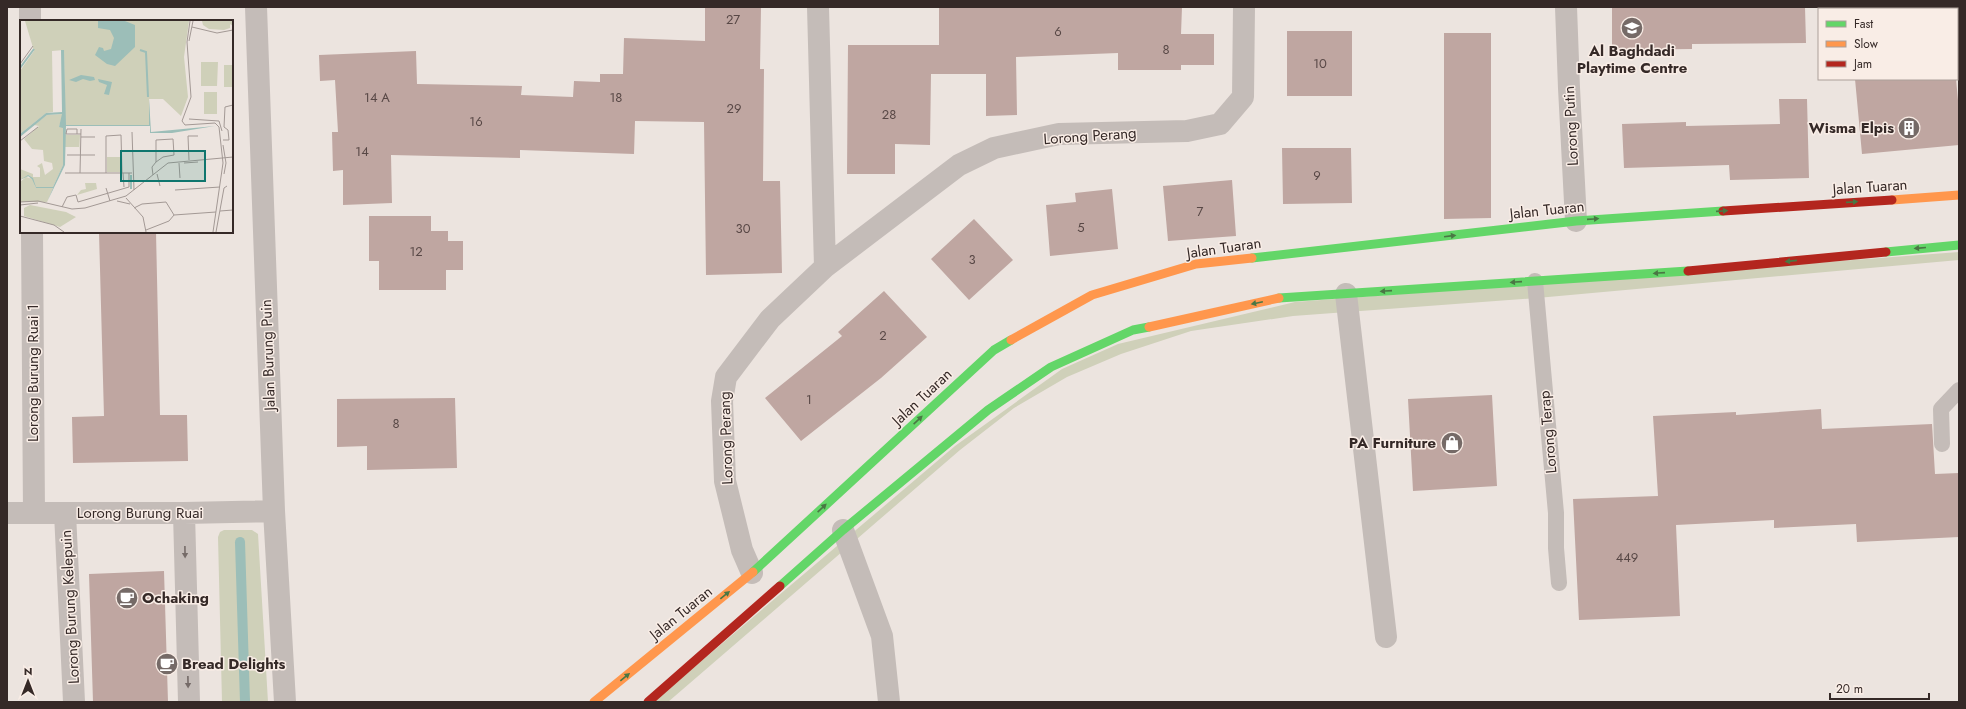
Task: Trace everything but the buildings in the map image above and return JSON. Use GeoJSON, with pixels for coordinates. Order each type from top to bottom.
{"type":"FeatureCollection","features":[{"type":"Feature","properties":{"kind":"main road","name":"Jalan Tuaran"},"geometry":{"type":"LineString","coordinates":[[594,702],[752,573],[994,350],[1092,295],[1196,264],[1411,241],[1576,220],[1959,195]]}},
{"type":"Feature","properties":{"kind":"main road"},"geometry":{"type":"LineString","coordinates":[[648,702],[843,530],[988,410],[1058,364],[1133,330],[1278,298],[1698,270],[1959,245]]}},
{"type":"Feature","properties":{"kind":"street"},"geometry":{"type":"LineString","coordinates":[[30,7],[30,20]]}},
{"type":"Feature","properties":{"kind":"street","name":"Jalan Burung Puin"},"geometry":{"type":"LineString","coordinates":[[256,7],[274,511],[285,702]]}},
{"type":"Feature","properties":{"kind":"street"},"geometry":{"type":"LineString","coordinates":[[818,7],[825,267]]}},
{"type":"Feature","properties":{"kind":"street","name":"Lorong Perang"},"geometry":{"type":"LineString","coordinates":[[752,573],[742,550],[725,481],[722,401],[726,377],[770,319],[825,267],[958,165],[994,148],[1059,134],[1187,131],[1220,124],[1243,97],[1244,7]]}},
{"type":"Feature","properties":{"kind":"street","name":"Lorong Putin"},"geometry":{"type":"LineString","coordinates":[[1566,7],[1576,220]]}},
{"type":"Feature","properties":{"kind":"street","name":"Lorong Burung Ruai 1"},"geometry":{"type":"LineString","coordinates":[[32,233],[34,514]]}},
{"type":"Feature","properties":{"kind":"street"},"geometry":{"type":"LineString","coordinates":[[1346,294],[1386,637]]}},
{"type":"Feature","properties":{"kind":"street","name":"Lorong Burung Ruai"},"geometry":{"type":"LineString","coordinates":[[7,514],[184,514],[274,511]]}},
{"type":"Feature","properties":{"kind":"street","name":"Lorong Burung Kelepuin"},"geometry":{"type":"LineString","coordinates":[[65,513],[74,702]]}},
{"type":"Feature","properties":{"kind":"street"},"geometry":{"type":"LineString","coordinates":[[184,514],[189,702]]}},
{"type":"Feature","properties":{"kind":"street"},"geometry":{"type":"LineString","coordinates":[[843,530],[882,636],[890,702]]}},
{"type":"Feature","properties":{"kind":"lane","name":"Lorong Terap"},"geometry":{"type":"LineString","coordinates":[[1535,280],[1556,514],[1556,548],[1559,583]]}},
{"type":"Feature","properties":{"kind":"lane"},"geometry":{"type":"LineString","coordinates":[[1942,444],[1941,409],[1959,390]]}},
{"type":"Feature","properties":{"kind":"green space"},"geometry":{"type":"Polygon","coordinates":[[[1959,252],[1959,260],[1537,298],[1293,316],[1191,331],[1121,354],[1067,377],[1014,408],[960,450],[668,702],[653,702],[955,446],[1062,369],[1118,344],[1295,302],[1959,252]]]}},
{"type":"Feature","properties":{"kind":"green space"},"geometry":{"type":"Polygon","coordinates":[[[224,530],[252,530],[258,534],[268,702],[222,702],[218,537],[220,532],[224,530]]]}},
{"type":"Feature","properties":{"kind":"waterway"},"geometry":{"type":"LineString","coordinates":[[240,542],[245,702]]}},
{"type":"Feature","properties":{"kind":"traffic: fast"},"geometry":{"type":"LineString","coordinates":[[1252,258],[1576,221],[1723,211]]}},
{"type":"Feature","properties":{"kind":"traffic: fast"},"geometry":{"type":"LineString","coordinates":[[1886,252],[1959,245]]}},
{"type":"Feature","properties":{"kind":"traffic: fast"},"geometry":{"type":"LineString","coordinates":[[1279,298],[1688,271]]}},
{"type":"Feature","properties":{"kind":"traffic: fast"},"geometry":{"type":"LineString","coordinates":[[780,586],[843,530],[988,410],[1051,367],[1133,330],[1149,327]]}},
{"type":"Feature","properties":{"kind":"traffic: fast"},"geometry":{"type":"LineString","coordinates":[[753,572],[994,350],[1011,340]]}},
{"type":"Feature","properties":{"kind":"traffic: slow"},"geometry":{"type":"LineString","coordinates":[[1892,200],[1959,195]]}},
{"type":"Feature","properties":{"kind":"traffic: slow"},"geometry":{"type":"LineString","coordinates":[[1011,340],[1092,295],[1196,264],[1252,258]]}},
{"type":"Feature","properties":{"kind":"traffic: slow"},"geometry":{"type":"LineString","coordinates":[[1149,327],[1279,298]]}},
{"type":"Feature","properties":{"kind":"traffic: slow"},"geometry":{"type":"LineString","coordinates":[[594,702],[753,572]]}},
{"type":"Feature","properties":{"kind":"traffic: jam"},"geometry":{"type":"LineString","coordinates":[[1723,211],[1892,200]]}},
{"type":"Feature","properties":{"kind":"traffic: jam"},"geometry":{"type":"LineString","coordinates":[[1688,271],[1886,252]]}},
{"type":"Feature","properties":{"kind":"traffic: jam"},"geometry":{"type":"LineString","coordinates":[[648,702],[780,586]]}},
{"type":"Feature","properties":{"kind":"place","name":"Al Baghdadi Playtime Centre"},"geometry":{"type":"Point","coordinates":[1632,28]}},
{"type":"Feature","properties":{"kind":"place","name":"Wisma Elpis"},"geometry":{"type":"Point","coordinates":[1909,128]}},
{"type":"Feature","properties":{"kind":"place","name":"PA Furniture"},"geometry":{"type":"Point","coordinates":[1452,443]}},
{"type":"Feature","properties":{"kind":"place","name":"Ochaking"},"geometry":{"type":"Point","coordinates":[127,598]}},
{"type":"Feature","properties":{"kind":"place","name":"Bread Delights"},"geometry":{"type":"Point","coordinates":[167,664]}}]}
